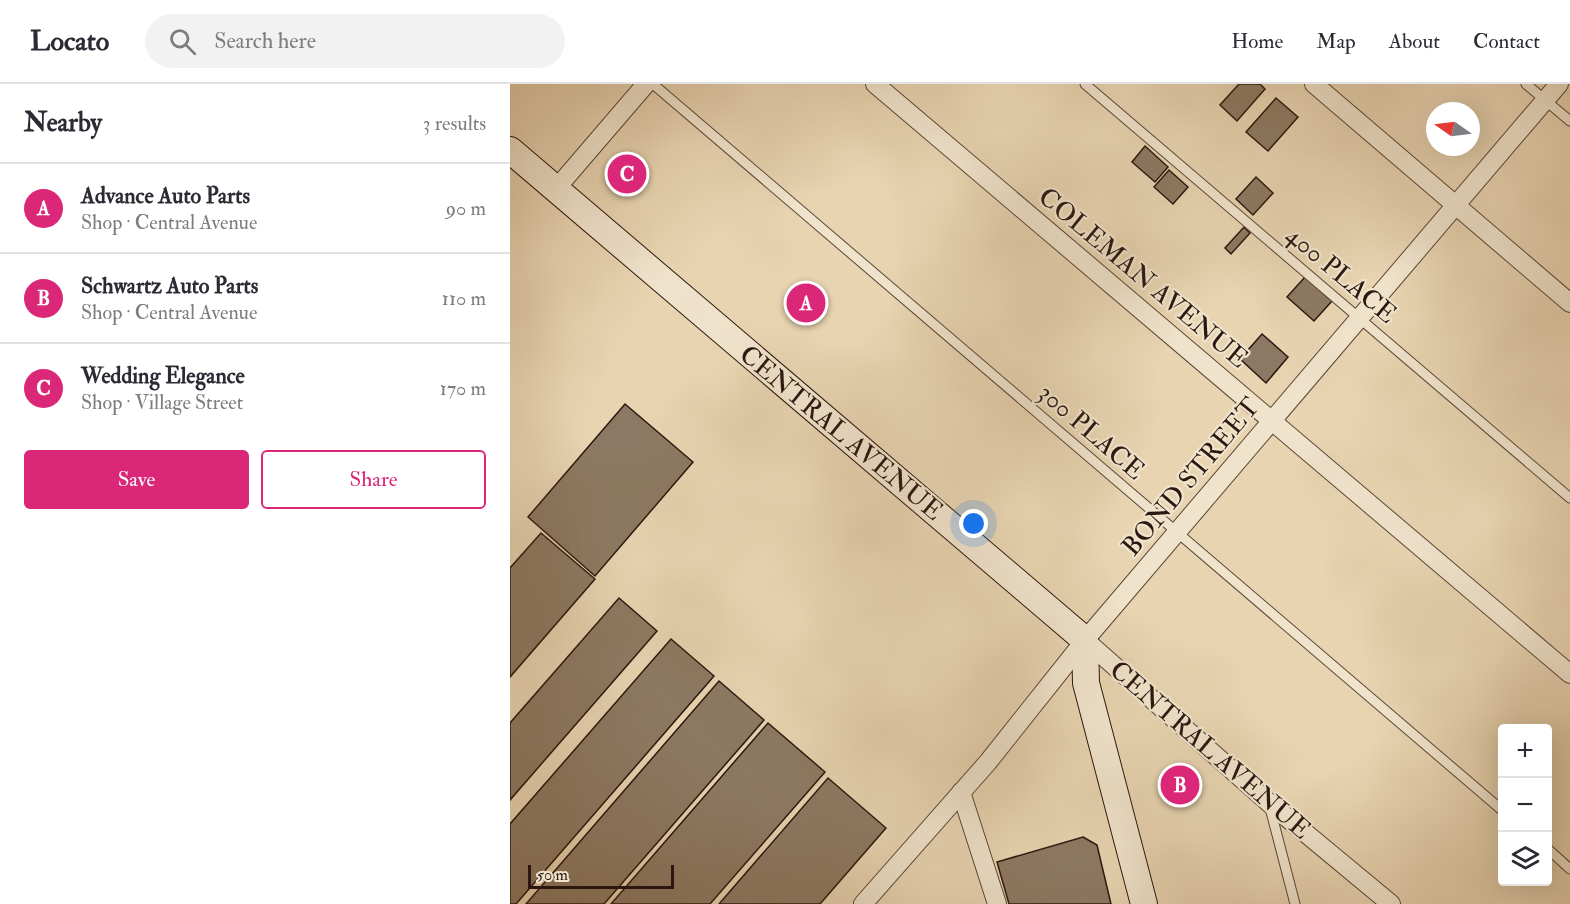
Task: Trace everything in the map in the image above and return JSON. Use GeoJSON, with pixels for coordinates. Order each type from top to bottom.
{"type":"FeatureCollection","features":[{"type":"Feature","properties":{"kind":"main road","name":"CENTRAL AVENUE"},"geometry":{"type":"LineString","coordinates":[[510,150],[1085,640]]}},
{"type":"Feature","properties":{"kind":"main road"},"geometry":{"type":"LineString","coordinates":[[1085,640],[1086,683],[1144,904]]}},
{"type":"Feature","properties":{"kind":"street"},"geometry":{"type":"LineString","coordinates":[[555,190],[646,84]]}},
{"type":"Feature","properties":{"kind":"street","name":"COLEMAN AVENUE"},"geometry":{"type":"LineString","coordinates":[[875,84],[1570,674]]}},
{"type":"Feature","properties":{"kind":"street"},"geometry":{"type":"LineString","coordinates":[[1314,84],[1570,303]]}},
{"type":"Feature","properties":{"kind":"street","name":"BOND STREET"},"geometry":{"type":"LineString","coordinates":[[863,904],[988,762],[1085,640],[1559,84]]}},
{"type":"Feature","properties":{"kind":"street","name":"CENTRAL AVENUE"},"geometry":{"type":"LineString","coordinates":[[1085,640],[1268,802],[1391,904]]}},
{"type":"Feature","properties":{"kind":"street"},"geometry":{"type":"LineString","coordinates":[[961,792],[997,904]]}},
{"type":"Feature","properties":{"kind":"lane","name":"300 PLACE"},"geometry":{"type":"LineString","coordinates":[[653,84],[1498,807]]}},
{"type":"Feature","properties":{"kind":"lane","name":"400 PLACE"},"geometry":{"type":"LineString","coordinates":[[1085,84],[1570,498]]}},
{"type":"Feature","properties":{"kind":"lane"},"geometry":{"type":"LineString","coordinates":[[1526,84],[1570,121]]}},
{"type":"Feature","properties":{"kind":"lane"},"geometry":{"type":"LineString","coordinates":[[1268,802],[1296,904]]}},
{"type":"Feature","properties":{"kind":"lane"},"geometry":{"type":"LineString","coordinates":[[1552,852],[1570,868]]}},
{"type":"Feature","properties":{"kind":"building"},"geometry":{"type":"Polygon","coordinates":[[[1239,84],[1260,84],[1265,89],[1237,121],[1220,105],[1239,84]]]}},
{"type":"Feature","properties":{"kind":"building"},"geometry":{"type":"Polygon","coordinates":[[[1276,98],[1298,117],[1268,151],[1246,132],[1276,98]]]}},
{"type":"Feature","properties":{"kind":"building"},"geometry":{"type":"Polygon","coordinates":[[[1145,146],[1168,167],[1155,182],[1132,162],[1145,146]]]}},
{"type":"Feature","properties":{"kind":"building"},"geometry":{"type":"Polygon","coordinates":[[[1169,170],[1188,187],[1173,204],[1154,187],[1169,170]]]}},
{"type":"Feature","properties":{"kind":"building"},"geometry":{"type":"Polygon","coordinates":[[[1256,177],[1273,193],[1253,215],[1236,199],[1256,177]]]}},
{"type":"Feature","properties":{"kind":"building"},"geometry":{"type":"Polygon","coordinates":[[[1244,227],[1250,233],[1231,254],[1225,248],[1244,227]]]}},
{"type":"Feature","properties":{"kind":"building"},"geometry":{"type":"Polygon","coordinates":[[[1305,277],[1332,301],[1314,321],[1287,297],[1305,277]]]}},
{"type":"Feature","properties":{"kind":"building"},"geometry":{"type":"Polygon","coordinates":[[[1262,334],[1288,357],[1266,383],[1240,359],[1262,334]]]}},
{"type":"Feature","properties":{"kind":"building"},"geometry":{"type":"Polygon","coordinates":[[[625,404],[693,462],[595,576],[528,517],[625,404]]]}},
{"type":"Feature","properties":{"kind":"building"},"geometry":{"type":"Polygon","coordinates":[[[541,533],[595,579],[510,677],[510,568],[541,533]]]}},
{"type":"Feature","properties":{"kind":"building"},"geometry":{"type":"Polygon","coordinates":[[[619,598],[657,631],[510,800],[510,723],[619,598]]]}},
{"type":"Feature","properties":{"kind":"building"},"geometry":{"type":"Polygon","coordinates":[[[671,639],[714,676],[516,904],[510,904],[510,824],[671,639]]]}},
{"type":"Feature","properties":{"kind":"building"},"geometry":{"type":"Polygon","coordinates":[[[719,681],[764,720],[604,904],[526,904],[719,681]]]}},
{"type":"Feature","properties":{"kind":"building"},"geometry":{"type":"Polygon","coordinates":[[[768,723],[825,772],[710,904],[611,904],[768,723]]]}},
{"type":"Feature","properties":{"kind":"building"},"geometry":{"type":"Polygon","coordinates":[[[828,778],[886,828],[820,904],[719,904],[828,778]]]}},
{"type":"Feature","properties":{"kind":"building"},"geometry":{"type":"Polygon","coordinates":[[[1083,837],[1097,845],[1111,904],[1009,904],[997,862],[1083,837]]]}},
{"type":"Feature","properties":{"kind":"place","name":"Wedding Elegance"},"geometry":{"type":"Point","coordinates":[627,174]}},
{"type":"Feature","properties":{"kind":"place","name":"Advance Auto Parts"},"geometry":{"type":"Point","coordinates":[806,303]}},
{"type":"Feature","properties":{"kind":"place","name":"Schwartz Auto Parts"},"geometry":{"type":"Point","coordinates":[1180,785]}}]}
